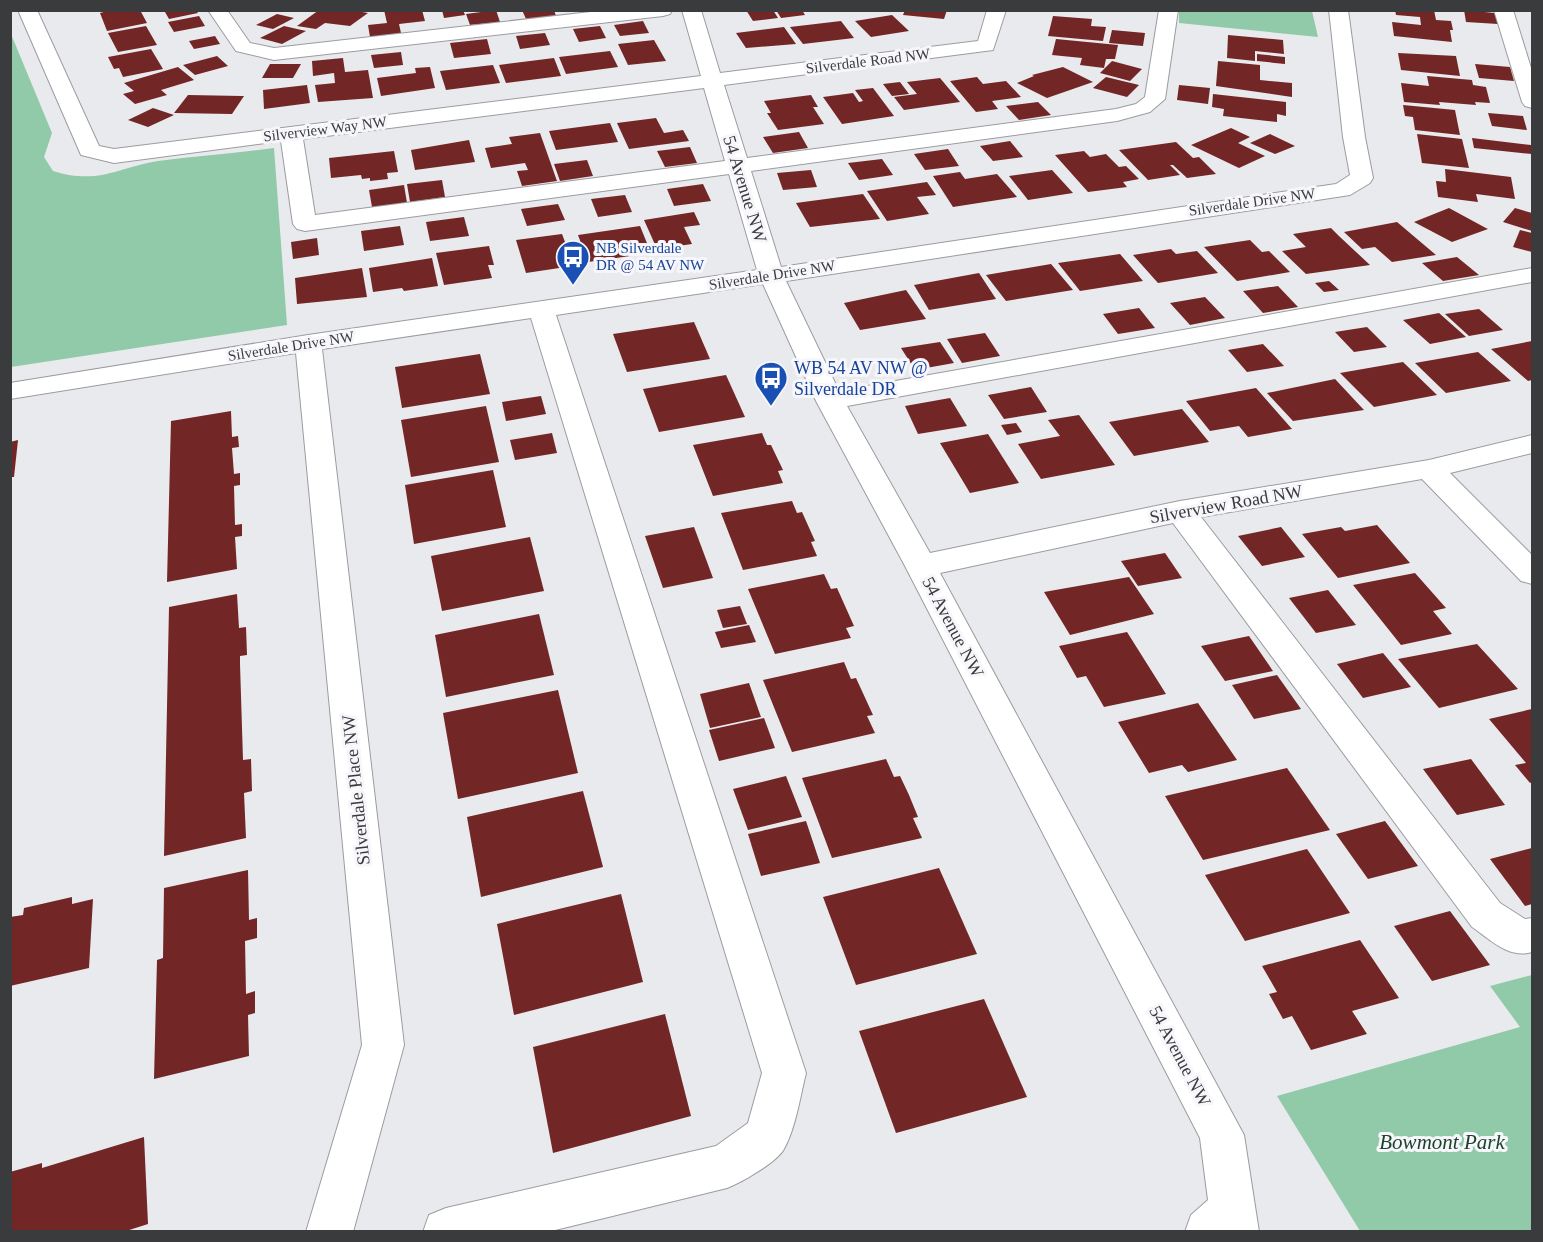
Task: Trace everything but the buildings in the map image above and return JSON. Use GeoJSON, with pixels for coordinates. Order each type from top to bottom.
{"type":"FeatureCollection","features":[{"type":"Feature","properties":{"kind":"street","name":"Silverview Way NW"},"geometry":{"type":"LineString","coordinates":[[27,10],[84,133],[89,150],[114,156],[713,80]]}},
{"type":"Feature","properties":{"kind":"street"},"geometry":{"type":"LineString","coordinates":[[217,10],[243,47],[274,54],[663,10]]}},
{"type":"Feature","properties":{"kind":"street","name":"54 Avenue NW"},"geometry":{"type":"LineString","coordinates":[[691,10],[771,275],[830,401],[921,566],[1222,1135],[1228,1226]]}},
{"type":"Feature","properties":{"kind":"street","name":"Silverdale Road NW"},"geometry":{"type":"LineString","coordinates":[[713,80],[986,46],[998,10]]}},
{"type":"Feature","properties":{"kind":"street"},"geometry":{"type":"LineString","coordinates":[[291,134],[305,224],[1117,115],[1143,108],[1155,99],[1169,10]]}},
{"type":"Feature","properties":{"kind":"street","name":"Silverdale Drive NW"},"geometry":{"type":"LineString","coordinates":[[10,391],[308,343],[541,310],[1302,194],[1342,190],[1362,178],[1357,158],[1347,61],[1338,10]]}},
{"type":"Feature","properties":{"kind":"street"},"geometry":{"type":"LineString","coordinates":[[1503,10],[1533,102]]}},
{"type":"Feature","properties":{"kind":"street"},"geometry":{"type":"LineString","coordinates":[[830,401],[1533,274]]}},
{"type":"Feature","properties":{"kind":"street"},"geometry":{"type":"LineString","coordinates":[[447,1232],[727,1166],[767,1136],[784,1073],[541,310]]}},
{"type":"Feature","properties":{"kind":"street","name":"Silverdale Place NW"},"geometry":{"type":"LineString","coordinates":[[308,343],[383,1045],[329,1232]]}},
{"type":"Feature","properties":{"kind":"street","name":"Silverview Road NW"},"geometry":{"type":"LineString","coordinates":[[921,566],[1180,511],[1429,469],[1533,444]]}},
{"type":"Feature","properties":{"kind":"street"},"geometry":{"type":"LineString","coordinates":[[1429,469],[1533,573]]}},
{"type":"Feature","properties":{"kind":"street"},"geometry":{"type":"LineString","coordinates":[[1180,511],[1486,915],[1520,938],[1533,935]]}},
{"type":"Feature","properties":{"kind":"green space"},"geometry":{"type":"Polygon","coordinates":[[[1179,11],[1312,11],[1318,37],[1179,23],[1179,11]]]}},
{"type":"Feature","properties":{"kind":"green space"},"geometry":{"type":"Polygon","coordinates":[[[11,34],[52,133],[44,157],[53,171],[69,175],[95,176],[158,161],[274,148],[287,325],[11,367],[11,34]]]}},
{"type":"Feature","properties":{"kind":"green space","name":"Bowmont Park"},"geometry":{"type":"Polygon","coordinates":[[[1532,975],[1532,1231],[1360,1231],[1277,1096],[1520,1027],[1490,986],[1532,975]]]}},
{"type":"Feature","properties":{"kind":"place","name":"NB Silverdale DR @ 54 AV NW"},"geometry":{"type":"Point","coordinates":[573,286]}},
{"type":"Feature","properties":{"kind":"place","name":"WB 54 AV NW @ Silverdale DR"},"geometry":{"type":"Point","coordinates":[771,407]}}]}
